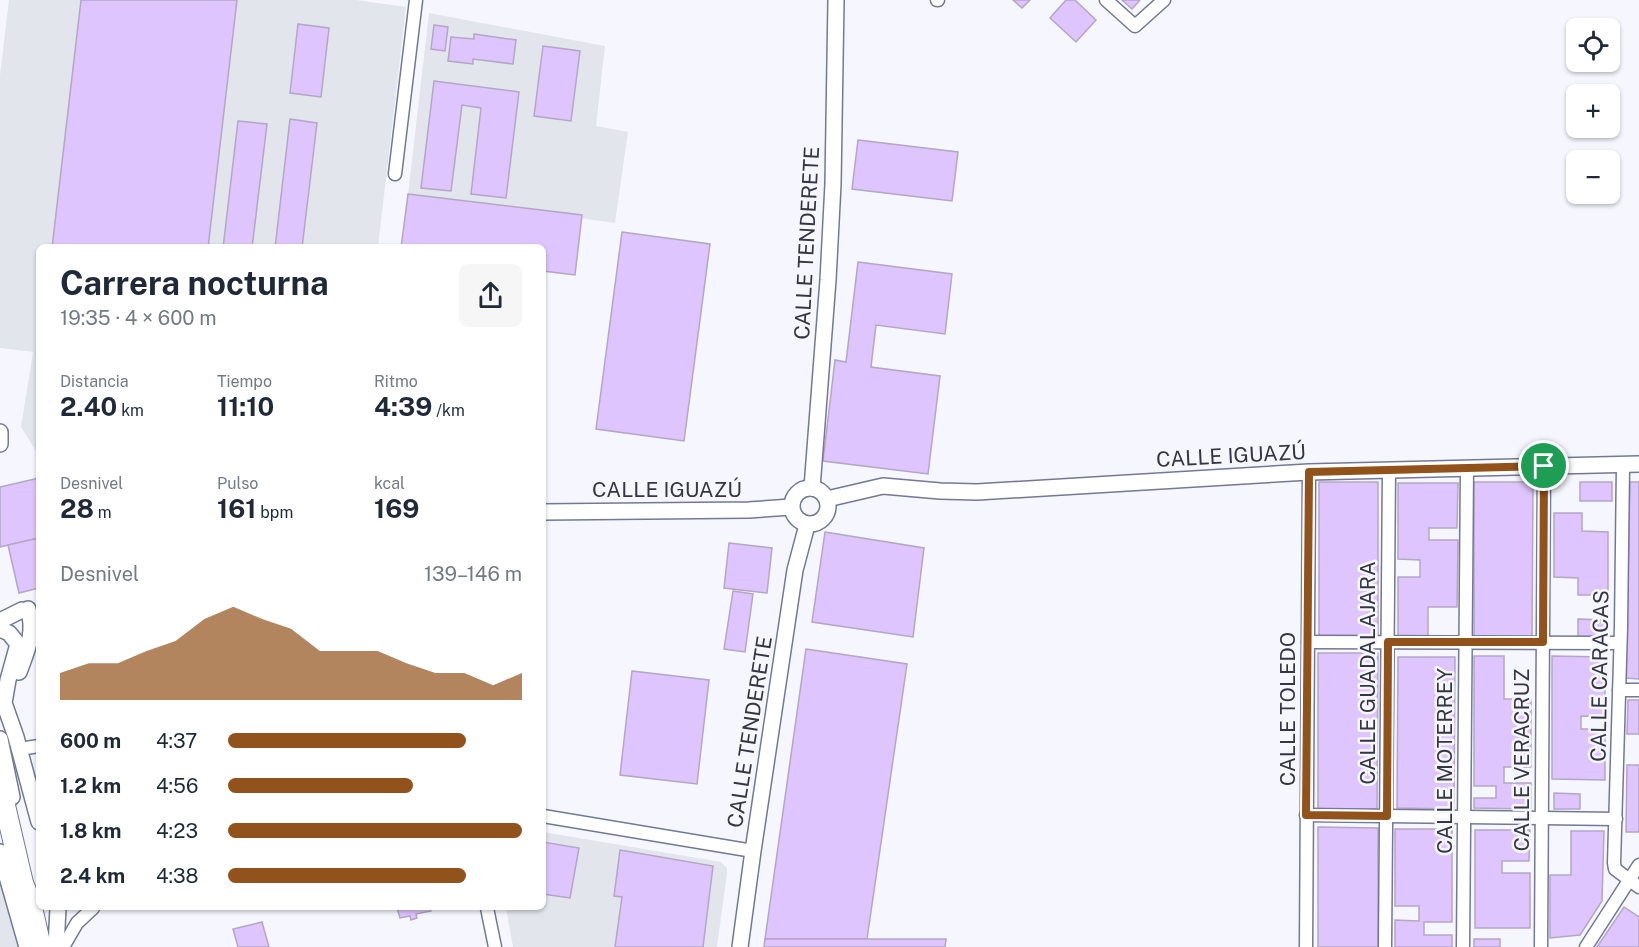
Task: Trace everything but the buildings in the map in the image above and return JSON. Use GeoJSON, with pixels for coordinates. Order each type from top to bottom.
{"type":"FeatureCollection","features":[{"type":"Feature","properties":{"kind":"main road"},"geometry":{"type":"LineString","coordinates":[[0,784],[23,883],[31,903],[41,947]]}},
{"type":"Feature","properties":{"kind":"main road"},"geometry":{"type":"LineString","coordinates":[[0,814],[27,947]]}},
{"type":"Feature","properties":{"kind":"street"},"geometry":{"type":"LineString","coordinates":[[395,174],[416,0]]}},
{"type":"Feature","properties":{"kind":"street","name":"CALLE TENDERETE"},"geometry":{"type":"LineString","coordinates":[[812,488],[833,184],[836,0]]}},
{"type":"Feature","properties":{"kind":"street"},"geometry":{"type":"LineString","coordinates":[[1106,0],[1135,26],[1164,0]]}},
{"type":"Feature","properties":{"kind":"street"},"geometry":{"type":"LineString","coordinates":[[0,432],[0,444]]}},
{"type":"Feature","properties":{"kind":"street","name":"CALLE IGUAZÚ"},"geometry":{"type":"LineString","coordinates":[[827,499],[883,486],[976,492],[1309,472],[1639,464]]}},
{"type":"Feature","properties":{"kind":"street","name":"CALLE CARACAS"},"geometry":{"type":"LineString","coordinates":[[1623,465],[1615,869],[1634,884]]}},
{"type":"Feature","properties":{"kind":"street","name":"CALLE VERACRUZ"},"geometry":{"type":"LineString","coordinates":[[1541,947],[1544,466]]}},
{"type":"Feature","properties":{"kind":"street","name":"CALLE MOTERREY"},"geometry":{"type":"LineString","coordinates":[[1464,947],[1467,468]]}},
{"type":"Feature","properties":{"kind":"street","name":"CALLE GUADALAJARA"},"geometry":{"type":"LineString","coordinates":[[1385,947],[1389,470]]}},
{"type":"Feature","properties":{"kind":"street","name":"CALLE TOLEDO"},"geometry":{"type":"LineString","coordinates":[[1306,947],[1309,472]]}},
{"type":"Feature","properties":{"kind":"street"},"geometry":{"type":"LineString","coordinates":[[812,488],[818,490],[827,499],[828,507],[822,521],[807,525],[796,519],[791,507],[792,499],[797,493],[812,488]]}},
{"type":"Feature","properties":{"kind":"street","name":"CALLE IGUAZÚ"},"geometry":{"type":"LineString","coordinates":[[546,512],[749,510],[791,507]]}},
{"type":"Feature","properties":{"kind":"street","name":"CALLE TENDERETE"},"geometry":{"type":"LineString","coordinates":[[740,947],[795,570],[807,525]]}},
{"type":"Feature","properties":{"kind":"street"},"geometry":{"type":"LineString","coordinates":[[0,609],[30,608]]}},
{"type":"Feature","properties":{"kind":"street"},"geometry":{"type":"LineString","coordinates":[[0,621],[30,608]]}},
{"type":"Feature","properties":{"kind":"street"},"geometry":{"type":"LineString","coordinates":[[30,608],[23,647],[8,680],[4,703],[18,743],[36,811]]}},
{"type":"Feature","properties":{"kind":"street"},"geometry":{"type":"LineString","coordinates":[[0,629],[9,633],[23,647]]}},
{"type":"Feature","properties":{"kind":"street"},"geometry":{"type":"LineString","coordinates":[[23,647],[36,637]]}},
{"type":"Feature","properties":{"kind":"street"},"geometry":{"type":"LineString","coordinates":[[1308,642],[1620,643]]}},
{"type":"Feature","properties":{"kind":"street"},"geometry":{"type":"LineString","coordinates":[[1619,690],[1639,690]]}},
{"type":"Feature","properties":{"kind":"street"},"geometry":{"type":"LineString","coordinates":[[0,739],[29,882],[31,903]]}},
{"type":"Feature","properties":{"kind":"street"},"geometry":{"type":"LineString","coordinates":[[18,743],[36,746]]}},
{"type":"Feature","properties":{"kind":"street"},"geometry":{"type":"LineString","coordinates":[[1306,815],[1616,819]]}},
{"type":"Feature","properties":{"kind":"street"},"geometry":{"type":"LineString","coordinates":[[546,816],[712,843],[753,852]]}},
{"type":"Feature","properties":{"kind":"street"},"geometry":{"type":"LineString","coordinates":[[0,856],[27,947]]}},
{"type":"Feature","properties":{"kind":"street"},"geometry":{"type":"LineString","coordinates":[[1586,947],[1634,884],[1639,865]]}},
{"type":"Feature","properties":{"kind":"street"},"geometry":{"type":"LineString","coordinates":[[56,947],[58,910]]}},
{"type":"Feature","properties":{"kind":"street"},"geometry":{"type":"LineString","coordinates":[[63,947],[77,923],[91,910]]}},
{"type":"Feature","properties":{"kind":"street"},"geometry":{"type":"LineString","coordinates":[[487,910],[495,947]]}},
{"type":"Feature","properties":{"kind":"shaded area"},"geometry":{"type":"Polygon","coordinates":[[[9,0],[356,0],[406,7],[378,244],[36,244],[36,451],[21,427],[33,352],[0,348],[0,75],[9,0]]]}},
{"type":"Feature","properties":{"kind":"shaded area"},"geometry":{"type":"Polygon","coordinates":[[[429,13],[605,46],[596,126],[628,132],[615,223],[408,194],[429,13]]]}},
{"type":"Feature","properties":{"kind":"shaded area"},"geometry":{"type":"Polygon","coordinates":[[[546,833],[721,862],[727,868],[717,947],[513,947],[506,910],[546,910],[546,833]]]}},
{"type":"Feature","properties":{"kind":"shaded area"},"geometry":{"type":"Polygon","coordinates":[[[0,862],[24,947],[0,947],[0,862]]]}},
{"type":"Feature","properties":{"kind":"route"},"geometry":{"type":"LineString","coordinates":[[1544,466],[1543,642],[1388,642],[1387,816],[1306,815],[1309,472],[1544,466]]}}]}
